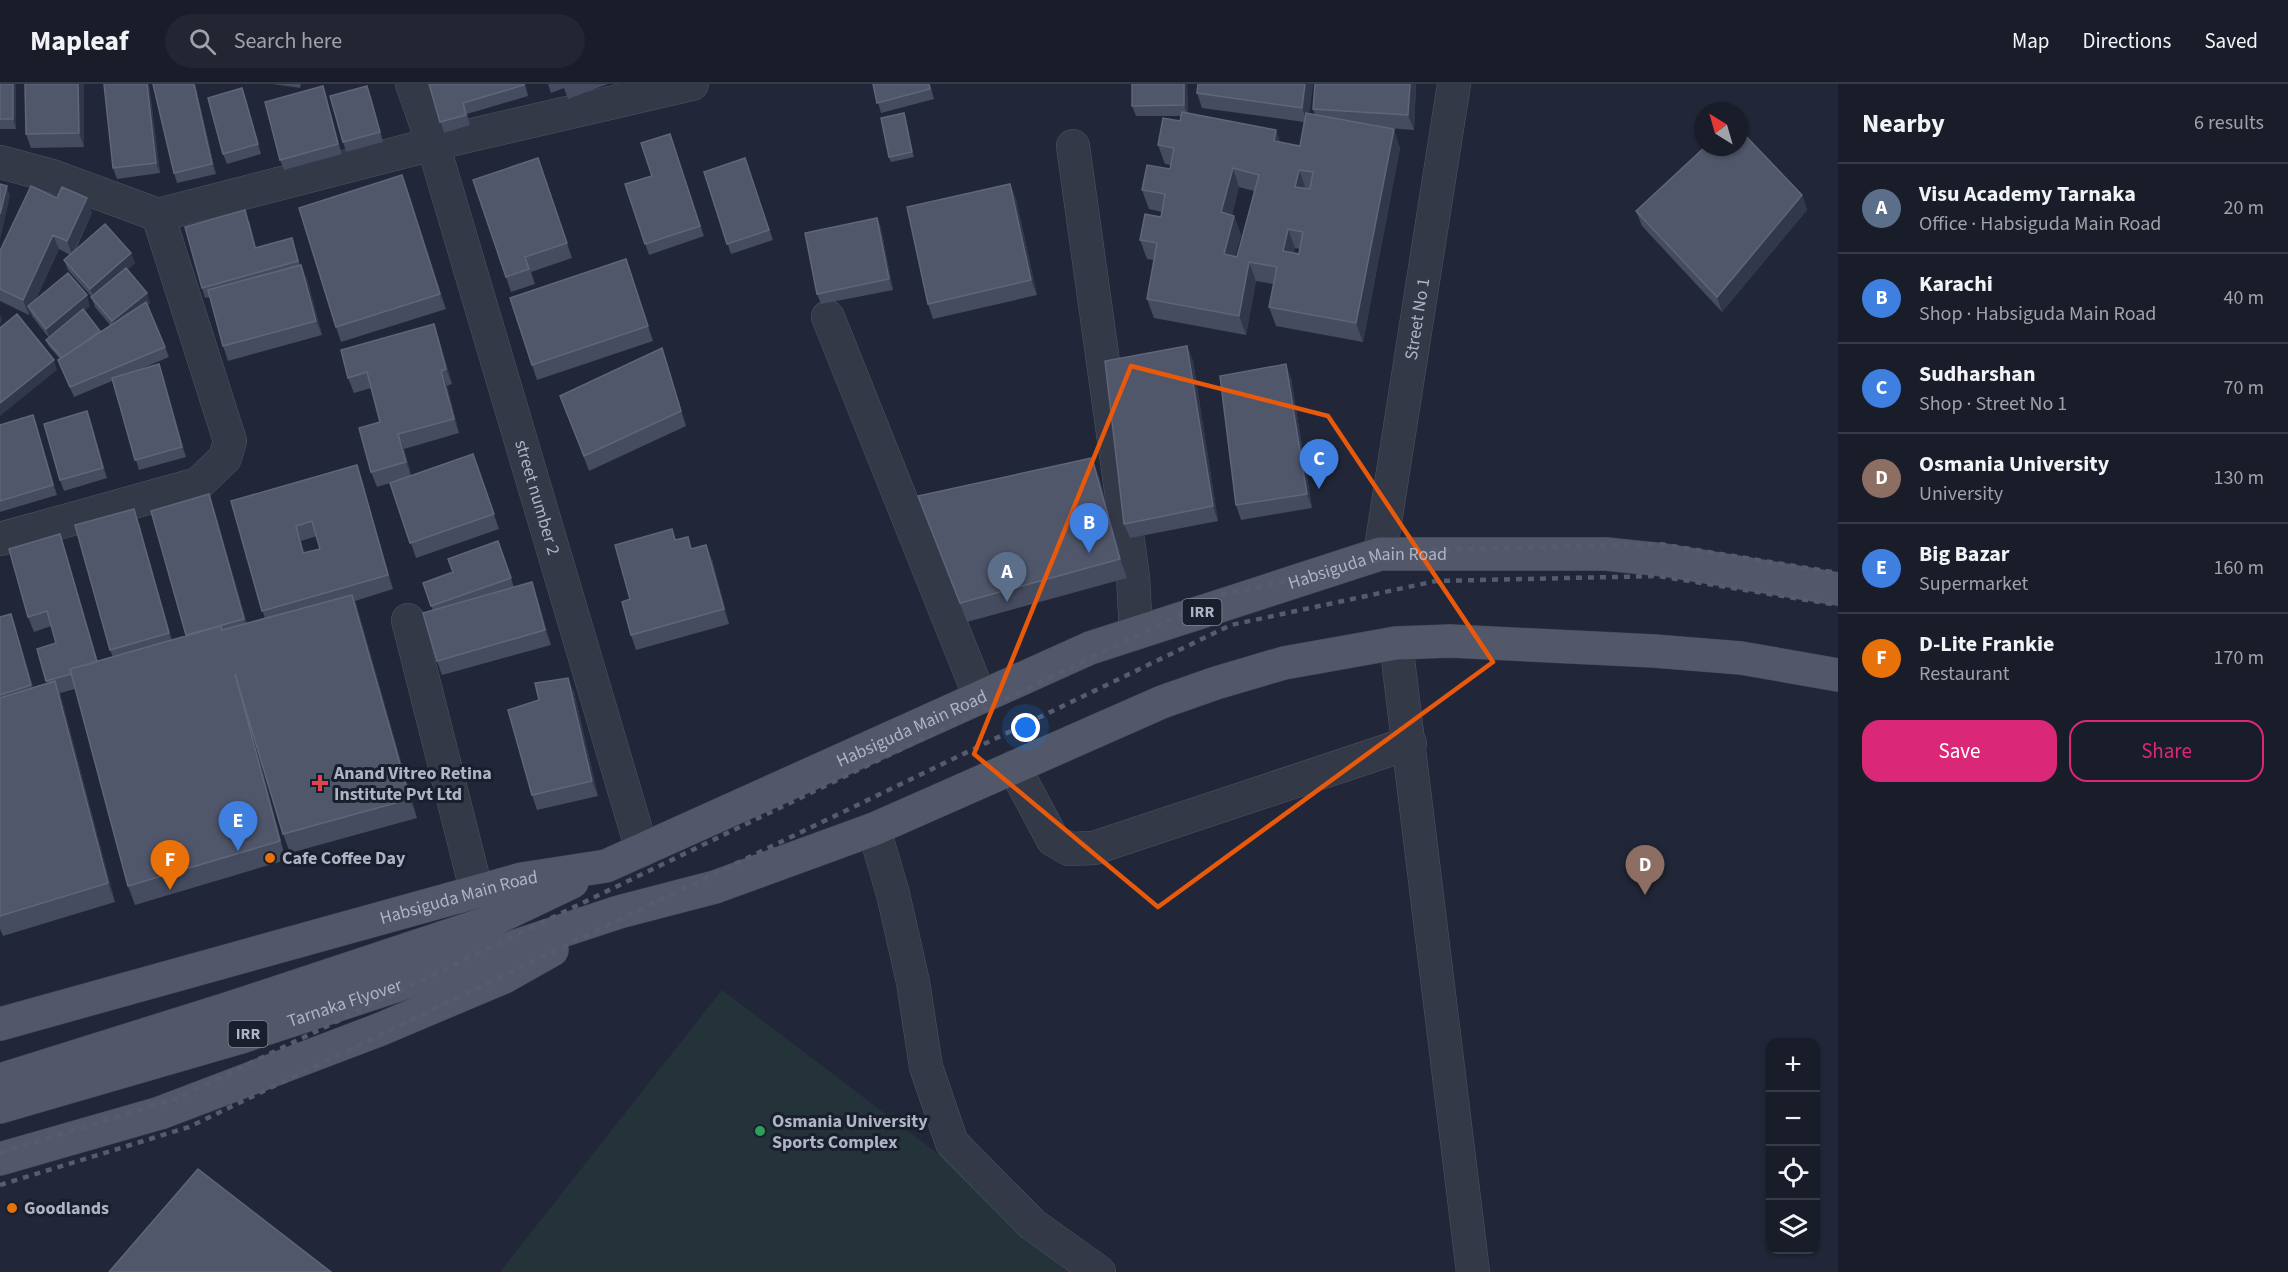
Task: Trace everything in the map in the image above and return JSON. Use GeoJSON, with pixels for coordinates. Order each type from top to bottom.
{"type":"FeatureCollection","features":[{"type":"Feature","properties":{"kind":"main road","name":"Habsiguda Main Road"},"geometry":{"type":"LineString","coordinates":[[606,866],[1090,648],[1380,554],[1606,554],[1664,560],[1838,589]]}},
{"type":"Feature","properties":{"kind":"main road","name":"IRR"},"geometry":{"type":"LineString","coordinates":[[619,912],[715,887],[874,829],[1162,702],[1216,682],[1284,663],[1396,644],[1449,641],[1653,651],[1741,658],[1838,675]]}},
{"type":"Feature","properties":{"kind":"main road","name":"Tarnaka Flyover"},"geometry":{"type":"LineString","coordinates":[[0,1107],[238,1038],[606,866]]}},
{"type":"Feature","properties":{"kind":"main road","name":"Tarnaka Flyover"},"geometry":{"type":"LineString","coordinates":[[0,1080],[230,1008],[485,924],[619,912]]}},
{"type":"Feature","properties":{"kind":"main road"},"geometry":{"type":"LineString","coordinates":[[0,1159],[160,1113],[381,1029],[504,977],[619,912]]}},
{"type":"Feature","properties":{"kind":"main road","name":"Habsiguda Main Road"},"geometry":{"type":"LineString","coordinates":[[1,1019],[485,924]]}},
{"type":"Feature","properties":{"kind":"street","name":"street number 2"},"geometry":{"type":"LineString","coordinates":[[412,84],[433,144],[642,850]]}},
{"type":"Feature","properties":{"kind":"street","name":"Street No 1"},"geometry":{"type":"LineString","coordinates":[[1380,554],[1454,84]]}},
{"type":"Feature","properties":{"kind":"street"},"geometry":{"type":"LineString","coordinates":[[0,162],[52,176],[158,215],[433,144],[686,85]]}},
{"type":"Feature","properties":{"kind":"street"},"geometry":{"type":"LineString","coordinates":[[1073,146],[1133,577],[1136,633]]}},
{"type":"Feature","properties":{"kind":"street"},"geometry":{"type":"LineString","coordinates":[[0,539],[198,484],[225,458],[230,441],[158,215]]}},
{"type":"Feature","properties":{"kind":"street"},"geometry":{"type":"LineString","coordinates":[[828,318],[980,697]]}},
{"type":"Feature","properties":{"kind":"street"},"geometry":{"type":"LineString","coordinates":[[408,620],[485,924]]}},
{"type":"Feature","properties":{"kind":"street"},"geometry":{"type":"LineString","coordinates":[[1396,644],[1410,743],[1473,1272]]}},
{"type":"Feature","properties":{"kind":"street"},"geometry":{"type":"LineString","coordinates":[[1014,767],[1053,840],[1069,849],[1094,848],[1410,743]]}},
{"type":"Feature","properties":{"kind":"street"},"geometry":{"type":"LineString","coordinates":[[874,829],[893,894],[913,982],[926,1067],[952,1143],[1032,1224],[1099,1272]]}},
{"type":"Feature","properties":{"kind":"highlighted area"},"geometry":{"type":"Polygon","coordinates":[[[1131,366],[1328,416],[1493,662],[1158,907],[974,754],[1131,366]]]}},
{"type":"Feature","properties":{"kind":"shaded area","name":"Osmania University Sports Complex"},"geometry":{"type":"Polygon","coordinates":[[[722,990],[1094,1272],[500,1272],[722,990]]]}},
{"type":"Feature","properties":{"kind":"building"},"geometry":{"type":"Polygon","coordinates":[[[0,84],[13,84],[13,119],[0,119],[0,84]]]}},
{"type":"Feature","properties":{"kind":"building"},"geometry":{"type":"Polygon","coordinates":[[[25,84],[78,84],[79,133],[26,134],[25,84]]]}},
{"type":"Feature","properties":{"kind":"building"},"geometry":{"type":"Polygon","coordinates":[[[104,84],[147,84],[156,163],[113,168],[104,84]]]}},
{"type":"Feature","properties":{"kind":"building"},"geometry":{"type":"Polygon","coordinates":[[[153,84],[194,84],[212,164],[174,173],[153,84]]]}},
{"type":"Feature","properties":{"kind":"building"},"geometry":{"type":"Polygon","coordinates":[[[429,84],[524,85],[463,103],[466,115],[440,122],[429,84]]]}},
{"type":"Feature","properties":{"kind":"building"},"geometry":{"type":"Polygon","coordinates":[[[873,84],[929,84],[930,89],[877,103],[873,84]]]}},
{"type":"Feature","properties":{"kind":"building"},"geometry":{"type":"Polygon","coordinates":[[[1132,84],[1184,84],[1184,105],[1132,106],[1132,84]]]}},
{"type":"Feature","properties":{"kind":"building"},"geometry":{"type":"Polygon","coordinates":[[[1198,84],[1305,84],[1302,108],[1197,93],[1198,84]]]}},
{"type":"Feature","properties":{"kind":"building"},"geometry":{"type":"Polygon","coordinates":[[[1315,84],[1410,84],[1408,115],[1313,109],[1315,84]]]}},
{"type":"Feature","properties":{"kind":"building"},"geometry":{"type":"Polygon","coordinates":[[[323,86],[338,144],[280,160],[265,102],[323,86]]]}},
{"type":"Feature","properties":{"kind":"building"},"geometry":{"type":"Polygon","coordinates":[[[367,86],[380,132],[343,142],[330,96],[367,86]]]}},
{"type":"Feature","properties":{"kind":"building"},"geometry":{"type":"Polygon","coordinates":[[[242,88],[258,144],[223,154],[208,98],[242,88]]]}},
{"type":"Feature","properties":{"kind":"building"},"geometry":{"type":"Polygon","coordinates":[[[1182,112],[1276,130],[1274,141],[1300,146],[1306,113],[1394,129],[1356,323],[1269,307],[1277,267],[1249,262],[1239,316],[1147,299],[1157,243],[1140,240],[1145,214],[1161,217],[1165,194],[1142,190],[1147,165],[1170,169],[1174,148],[1158,145],[1163,118],[1180,121],[1182,112]],[[1233,168],[1221,212],[1234,216],[1224,254],[1237,257],[1259,175],[1233,168]],[[1299,170],[1295,187],[1310,189],[1313,172],[1299,170]],[[1288,229],[1283,251],[1299,254],[1303,232],[1288,229]]]}},
{"type":"Feature","properties":{"kind":"building"},"geometry":{"type":"Polygon","coordinates":[[[904,113],[912,152],[889,157],[881,118],[904,113]]]}},
{"type":"Feature","properties":{"kind":"building"},"geometry":{"type":"Polygon","coordinates":[[[670,134],[700,226],[645,244],[625,184],[652,176],[641,143],[670,134]]]}},
{"type":"Feature","properties":{"kind":"building"},"geometry":{"type":"Polygon","coordinates":[[[1748,138],[1802,195],[1717,297],[1636,211],[1695,156],[1748,156],[1748,138]]]}},
{"type":"Feature","properties":{"kind":"building"},"geometry":{"type":"Polygon","coordinates":[[[538,158],[567,243],[525,257],[529,269],[506,277],[473,180],[538,158]]]}},
{"type":"Feature","properties":{"kind":"building"},"geometry":{"type":"Polygon","coordinates":[[[745,158],[769,230],[727,244],[704,172],[745,158]]]}},
{"type":"Feature","properties":{"kind":"building"},"geometry":{"type":"Polygon","coordinates":[[[402,175],[440,294],[336,327],[299,208],[402,175]]]}},
{"type":"Feature","properties":{"kind":"building"},"geometry":{"type":"Polygon","coordinates":[[[0,184],[7,186],[0,214],[0,184]]]}},
{"type":"Feature","properties":{"kind":"building"},"geometry":{"type":"Polygon","coordinates":[[[1010,184],[1031,280],[928,304],[907,207],[1010,184]]]}},
{"type":"Feature","properties":{"kind":"building"},"geometry":{"type":"Polygon","coordinates":[[[31,186],[57,198],[62,187],[87,198],[67,241],[53,235],[23,300],[0,289],[0,251],[31,186]]]}},
{"type":"Feature","properties":{"kind":"building"},"geometry":{"type":"Polygon","coordinates":[[[245,210],[255,248],[292,238],[298,261],[202,288],[185,227],[245,210]]]}},
{"type":"Feature","properties":{"kind":"building"},"geometry":{"type":"Polygon","coordinates":[[[877,218],[889,279],[817,294],[805,233],[877,218]]]}},
{"type":"Feature","properties":{"kind":"building"},"geometry":{"type":"Polygon","coordinates":[[[105,224],[131,253],[90,289],[64,260],[105,224]]]}},
{"type":"Feature","properties":{"kind":"building"},"geometry":{"type":"Polygon","coordinates":[[[626,259],[648,326],[532,365],[510,298],[626,259]]]}},
{"type":"Feature","properties":{"kind":"building"},"geometry":{"type":"Polygon","coordinates":[[[301,265],[316,321],[223,346],[208,290],[301,265]]]}},
{"type":"Feature","properties":{"kind":"building"},"geometry":{"type":"Polygon","coordinates":[[[126,268],[147,293],[112,321],[91,297],[126,268]]]}},
{"type":"Feature","properties":{"kind":"building"},"geometry":{"type":"Polygon","coordinates":[[[68,273],[87,295],[46,329],[28,306],[68,273]]]}},
{"type":"Feature","properties":{"kind":"building"},"geometry":{"type":"Polygon","coordinates":[[[146,302],[165,347],[70,387],[58,360],[146,302]]]}},
{"type":"Feature","properties":{"kind":"building"},"geometry":{"type":"Polygon","coordinates":[[[83,309],[100,331],[62,358],[46,340],[83,309]]]}},
{"type":"Feature","properties":{"kind":"building"},"geometry":{"type":"Polygon","coordinates":[[[17,314],[54,360],[0,403],[0,328],[17,314]]]}},
{"type":"Feature","properties":{"kind":"building"},"geometry":{"type":"Polygon","coordinates":[[[434,324],[446,369],[441,371],[454,419],[398,434],[406,462],[371,472],[359,428],[380,422],[367,372],[348,378],[341,350],[434,324]]]}},
{"type":"Feature","properties":{"kind":"building"},"geometry":{"type":"Polygon","coordinates":[[[1187,346],[1213,506],[1124,524],[1105,361],[1187,346]]]}},
{"type":"Feature","properties":{"kind":"building"},"geometry":{"type":"Polygon","coordinates":[[[662,348],[681,411],[584,456],[560,396],[662,348]]]}},
{"type":"Feature","properties":{"kind":"building"},"geometry":{"type":"Polygon","coordinates":[[[159,364],[182,447],[135,460],[112,378],[159,364]]]}},
{"type":"Feature","properties":{"kind":"building"},"geometry":{"type":"Polygon","coordinates":[[[1286,364],[1307,494],[1236,505],[1220,376],[1286,364]]]}},
{"type":"Feature","properties":{"kind":"building"},"geometry":{"type":"Polygon","coordinates":[[[87,411],[103,468],[60,480],[44,424],[87,411]]]}},
{"type":"Feature","properties":{"kind":"building"},"geometry":{"type":"Polygon","coordinates":[[[33,415],[53,485],[0,501],[0,425],[33,415]]]}},
{"type":"Feature","properties":{"kind":"building"},"geometry":{"type":"Polygon","coordinates":[[[473,454],[494,514],[410,543],[390,483],[473,454]]]}},
{"type":"Feature","properties":{"kind":"building"},"geometry":{"type":"Polygon","coordinates":[[[1092,458],[1120,559],[960,603],[918,496],[1092,458]]]}},
{"type":"Feature","properties":{"kind":"building"},"geometry":{"type":"Polygon","coordinates":[[[357,465],[388,575],[262,611],[231,501],[357,465]],[[312,521],[296,526],[303,553],[320,549],[312,521]]]}},
{"type":"Feature","properties":{"kind":"building"},"geometry":{"type":"Polygon","coordinates":[[[209,494],[244,619],[186,635],[151,511],[209,494]]]}},
{"type":"Feature","properties":{"kind":"building"},"geometry":{"type":"Polygon","coordinates":[[[134,509],[169,633],[110,650],[75,525],[134,509]]]}},
{"type":"Feature","properties":{"kind":"building"},"geometry":{"type":"Polygon","coordinates":[[[672,529],[675,540],[688,537],[691,549],[706,545],[724,609],[631,635],[622,602],[630,599],[615,545],[672,529]]]}},
{"type":"Feature","properties":{"kind":"building"},"geometry":{"type":"Polygon","coordinates":[[[60,534],[97,662],[70,669],[71,674],[46,681],[37,649],[56,643],[47,611],[28,617],[9,549],[60,534]]]}},
{"type":"Feature","properties":{"kind":"building"},"geometry":{"type":"Polygon","coordinates":[[[498,541],[511,578],[431,606],[423,583],[453,572],[448,559],[498,541]]]}},
{"type":"Feature","properties":{"kind":"building"},"geometry":{"type":"Polygon","coordinates":[[[532,582],[545,630],[437,661],[423,613],[532,582]]]}},
{"type":"Feature","properties":{"kind":"building"},"geometry":{"type":"Polygon","coordinates":[[[352,595],[410,799],[283,834],[235,674],[280,841],[128,886],[70,669],[221,626],[222,630],[352,595]]]}},
{"type":"Feature","properties":{"kind":"building"},"geometry":{"type":"Polygon","coordinates":[[[11,614],[31,685],[0,695],[0,617],[11,614]]]}},
{"type":"Feature","properties":{"kind":"building"},"geometry":{"type":"Polygon","coordinates":[[[568,678],[592,781],[532,795],[508,710],[539,700],[535,683],[568,678]]]}},
{"type":"Feature","properties":{"kind":"building"},"geometry":{"type":"Polygon","coordinates":[[[55,681],[108,883],[0,916],[0,698],[55,681]]]}},
{"type":"Feature","properties":{"kind":"building"},"geometry":{"type":"Polygon","coordinates":[[[198,1169],[331,1272],[109,1272],[198,1169]]]}},
{"type":"Feature","properties":{"kind":"railway"},"geometry":{"type":"LineString","coordinates":[[0,1153],[178,1098],[1221,595],[1432,550],[1660,544],[1838,573]]}},
{"type":"Feature","properties":{"kind":"railway"},"geometry":{"type":"LineString","coordinates":[[0,1185],[189,1127],[1231,625],[1436,581],[1658,576],[1838,605]]}},
{"type":"Feature","properties":{"kind":"place","name":"Sudharshan"},"geometry":{"type":"Point","coordinates":[1319,489]}},
{"type":"Feature","properties":{"kind":"place","name":"Karachi"},"geometry":{"type":"Point","coordinates":[1089,553]}},
{"type":"Feature","properties":{"kind":"place","name":"Visu Academy Tarnaka"},"geometry":{"type":"Point","coordinates":[1007,602]}},
{"type":"Feature","properties":{"kind":"place","name":"Anand Vitreo Retina Institute Pvt Ltd"},"geometry":{"type":"Point","coordinates":[320,783]}},
{"type":"Feature","properties":{"kind":"place","name":"Big Bazar"},"geometry":{"type":"Point","coordinates":[238,851]}},
{"type":"Feature","properties":{"kind":"place","name":"Cafe Coffee Day"},"geometry":{"type":"Point","coordinates":[270,858]}},
{"type":"Feature","properties":{"kind":"place","name":"D-Lite Frankie"},"geometry":{"type":"Point","coordinates":[170,890]}},
{"type":"Feature","properties":{"kind":"place","name":"Osmania University"},"geometry":{"type":"Point","coordinates":[1645,895]}},
{"type":"Feature","properties":{"kind":"place","name":"Osmania University Sports Complex"},"geometry":{"type":"Point","coordinates":[760,1131]}},
{"type":"Feature","properties":{"kind":"place","name":"Goodlands"},"geometry":{"type":"Point","coordinates":[12,1208]}}]}
